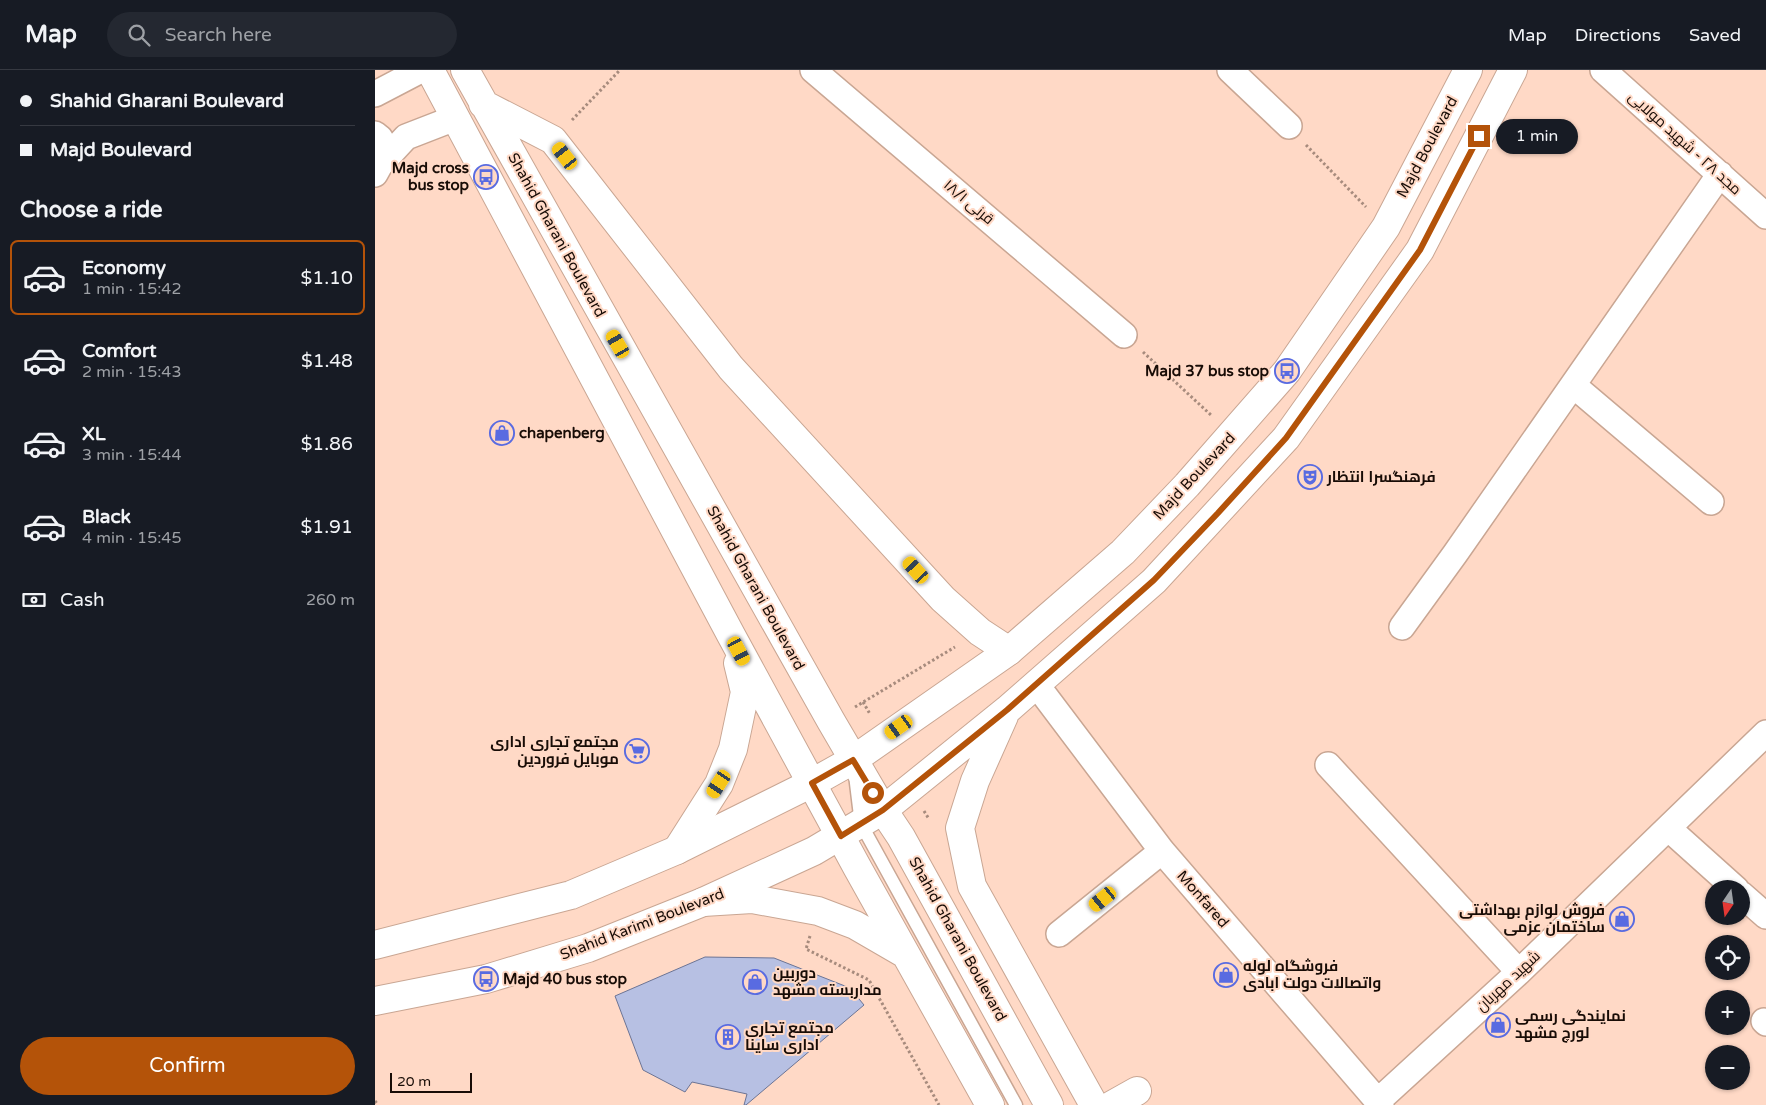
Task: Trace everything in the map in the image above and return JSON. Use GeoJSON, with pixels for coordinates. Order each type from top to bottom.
{"type":"FeatureCollection","features":[{"type":"Feature","properties":{"kind":"main road","name":"Shahid Gharani Boulevard"},"geometry":{"type":"LineString","coordinates":[[430,70],[731,635],[812,783],[861,823],[901,837],[1049,1105]]}},
{"type":"Feature","properties":{"kind":"main road","name":"Shahid Gharani Boulevard"},"geometry":{"type":"LineString","coordinates":[[465,70],[853,760],[861,823],[905,954],[990,1105]]}},
{"type":"Feature","properties":{"kind":"main road","name":"Majd Boulevard"},"geometry":{"type":"LineString","coordinates":[[812,783],[853,760],[1009,651],[1123,552],[1233,435],[1287,371],[1386,227],[1468,70]]}},
{"type":"Feature","properties":{"kind":"main road"},"geometry":{"type":"LineString","coordinates":[[861,823],[1007,710],[1154,580],[1286,438],[1420,250],[1513,70]]}},
{"type":"Feature","properties":{"kind":"main road"},"geometry":{"type":"LineString","coordinates":[[483,104],[553,140],[731,368],[943,599],[980,632],[1009,651]]}},
{"type":"Feature","properties":{"kind":"main road"},"geometry":{"type":"LineString","coordinates":[[677,850],[719,784],[733,749],[745,692],[731,635]]}},
{"type":"Feature","properties":{"kind":"main road"},"geometry":{"type":"LineString","coordinates":[[1007,710],[975,781],[960,828],[972,886],[1094,1105]]}},
{"type":"Feature","properties":{"kind":"main road"},"geometry":{"type":"LineString","coordinates":[[375,945],[571,895],[677,850],[812,783]]}},
{"type":"Feature","properties":{"kind":"main road","name":"Shahid Karimi Boulevard"},"geometry":{"type":"LineString","coordinates":[[375,1001],[486,980],[588,948],[703,902],[814,852],[861,823]]}},
{"type":"Feature","properties":{"kind":"main road"},"geometry":{"type":"LineString","coordinates":[[703,902],[752,899],[818,912],[855,925],[905,954]]}},
{"type":"Feature","properties":{"kind":"main road"},"geometry":{"type":"LineString","coordinates":[[1112,1105],[1137,1091]]}},
{"type":"Feature","properties":{"kind":"street"},"geometry":{"type":"LineString","coordinates":[[375,94],[421,70]]}},
{"type":"Feature","properties":{"kind":"street","name":"قرنی ۱۸/۱"},"geometry":{"type":"LineString","coordinates":[[813,70],[1124,335]]}},
{"type":"Feature","properties":{"kind":"street"},"geometry":{"type":"LineString","coordinates":[[1230,70],[1289,126]]}},
{"type":"Feature","properties":{"kind":"street","name":"مجد ۲۸ - شهید مولایی"},"geometry":{"type":"LineString","coordinates":[[1603,70],[1766,216]]}},
{"type":"Feature","properties":{"kind":"street"},"geometry":{"type":"LineString","coordinates":[[1614,70],[1631,94]]}},
{"type":"Feature","properties":{"kind":"street"},"geometry":{"type":"LineString","coordinates":[[382,164],[406,137],[455,118]]}},
{"type":"Feature","properties":{"kind":"street"},"geometry":{"type":"LineString","coordinates":[[375,134],[380,138],[382,164]]}},
{"type":"Feature","properties":{"kind":"street"},"geometry":{"type":"LineString","coordinates":[[1402,627],[1720,174]]}},
{"type":"Feature","properties":{"kind":"street"},"geometry":{"type":"LineString","coordinates":[[1573,385],[1711,502]]}},
{"type":"Feature","properties":{"kind":"street","name":"Monfared"},"geometry":{"type":"LineString","coordinates":[[1036,684],[1162,851],[1379,1103]]}},
{"type":"Feature","properties":{"kind":"street","name":"شهید مهربان"},"geometry":{"type":"LineString","coordinates":[[1379,1103],[1519,972],[1766,732]]}},
{"type":"Feature","properties":{"kind":"street"},"geometry":{"type":"LineString","coordinates":[[1328,765],[1519,972]]}},
{"type":"Feature","properties":{"kind":"street"},"geometry":{"type":"LineString","coordinates":[[1668,828],[1726,880]]}},
{"type":"Feature","properties":{"kind":"street"},"geometry":{"type":"LineString","coordinates":[[1059,934],[1162,851]]}},
{"type":"Feature","properties":{"kind":"street"},"geometry":{"type":"LineString","coordinates":[[1750,902],[1766,916]]}},
{"type":"Feature","properties":{"kind":"lane"},"geometry":{"type":"LineString","coordinates":[[861,823],[1016,1105]]}},
{"type":"Feature","properties":{"kind":"path"},"geometry":{"type":"LineString","coordinates":[[553,140],[620,70]]}},
{"type":"Feature","properties":{"kind":"path"},"geometry":{"type":"LineString","coordinates":[[1289,126],[1386,227]]}},
{"type":"Feature","properties":{"kind":"path"},"geometry":{"type":"LineString","coordinates":[[1124,335],[1233,435]]}},
{"type":"Feature","properties":{"kind":"path"},"geometry":{"type":"LineString","coordinates":[[831,721],[980,632]]}},
{"type":"Feature","properties":{"kind":"path"},"geometry":{"type":"LineString","coordinates":[[806,949],[869,980],[939,1105]]}},
{"type":"Feature","properties":{"kind":"path"},"geometry":{"type":"LineString","coordinates":[[375,1101],[378,1105]]}},
{"type":"Feature","properties":{"kind":"building","name":"مجتمع تجاری اداری ساینا"},"geometry":{"type":"Polygon","coordinates":[[[705,957],[774,958],[850,988],[864,1005],[746,1105],[744,1105],[747,1094],[692,1082],[685,1092],[643,1070],[615,996],[705,957]]]}},
{"type":"Feature","properties":{"kind":"place","name":"Majd cross bus stop"},"geometry":{"type":"Point","coordinates":[486,177]}},
{"type":"Feature","properties":{"kind":"place","name":"Majd 37 bus stop"},"geometry":{"type":"Point","coordinates":[1287,371]}},
{"type":"Feature","properties":{"kind":"place","name":"chapenberg"},"geometry":{"type":"Point","coordinates":[502,433]}},
{"type":"Feature","properties":{"kind":"place","name":"فرهنگسرا انتظار"},"geometry":{"type":"Point","coordinates":[1310,477]}},
{"type":"Feature","properties":{"kind":"place","name":"مجتمع تجاری اداری موبایل فروردین"},"geometry":{"type":"Point","coordinates":[637,751]}},
{"type":"Feature","properties":{"kind":"place","name":"فروش لوازم بهداشتی ساختمان عزمی"},"geometry":{"type":"Point","coordinates":[1622,919]}},
{"type":"Feature","properties":{"kind":"place","name":"فروشگاه لوله واتصالات دولت ابادی"},"geometry":{"type":"Point","coordinates":[1226,975]}},
{"type":"Feature","properties":{"kind":"place","name":"Majd 40 bus stop"},"geometry":{"type":"Point","coordinates":[486,979]}},
{"type":"Feature","properties":{"kind":"place","name":"دوربین مداربسته مشهد"},"geometry":{"type":"Point","coordinates":[755,982]}},
{"type":"Feature","properties":{"kind":"place","name":"نمایندگی رسمی لورچ مشهد"},"geometry":{"type":"Point","coordinates":[1498,1025]}},
{"type":"Feature","properties":{"kind":"place","name":"مجتمع تجاری اداری ساینا"},"geometry":{"type":"Point","coordinates":[728,1037]}},
{"type":"Feature","properties":{"kind":"route"},"geometry":{"type":"LineString","coordinates":[[873,793],[853,760],[812,783],[841,836],[883,810],[1007,710],[1154,580],[1218,513],[1286,438],[1420,250],[1479,136]]}}]}
